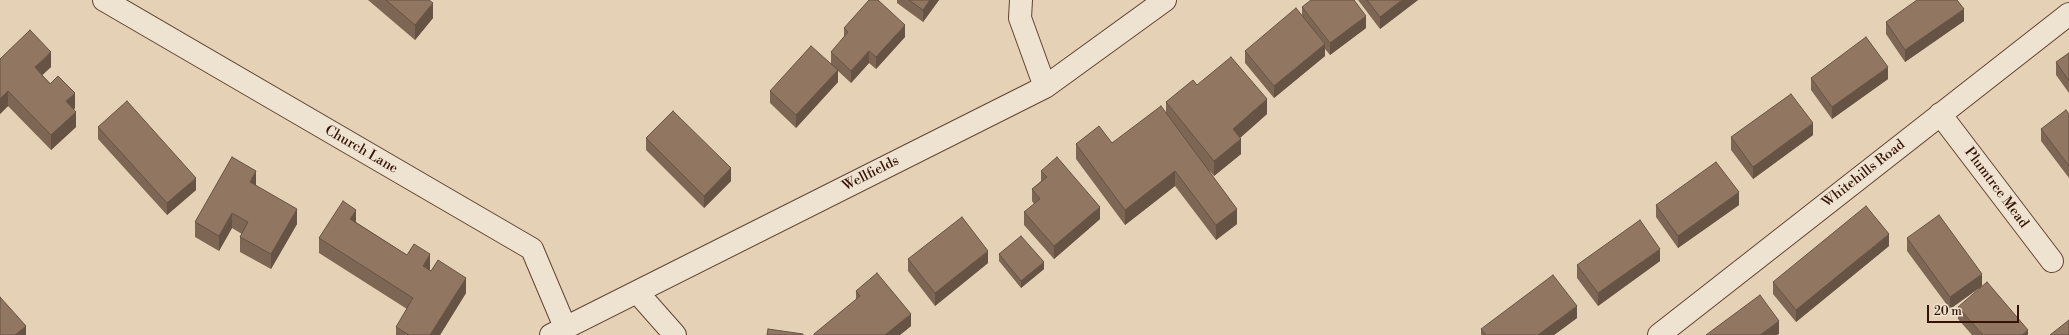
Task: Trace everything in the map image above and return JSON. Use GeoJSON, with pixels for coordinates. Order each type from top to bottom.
{"type":"FeatureCollection","features":[{"type":"Feature","properties":{"kind":"street","name":"Church Lane"},"geometry":{"type":"LineString","coordinates":[[104,0],[532,249],[558,331]]}},
{"type":"Feature","properties":{"kind":"street"},"geometry":{"type":"LineString","coordinates":[[1021,0],[1020,18],[1045,87]]}},
{"type":"Feature","properties":{"kind":"street","name":"Wellfields"},"geometry":{"type":"LineString","coordinates":[[558,331],[1045,87],[1165,0]]}},
{"type":"Feature","properties":{"kind":"street","name":"Whitehills Road"},"geometry":{"type":"LineString","coordinates":[[1659,335],[2069,14]]}},
{"type":"Feature","properties":{"kind":"street","name":"Plumtree Mead"},"geometry":{"type":"LineString","coordinates":[[1940,114],[2052,261]]}},
{"type":"Feature","properties":{"kind":"street"},"geometry":{"type":"LineString","coordinates":[[637,292],[674,335]]}},
{"type":"Feature","properties":{"kind":"building"},"geometry":{"type":"Polygon","coordinates":[[[386,0],[429,0],[433,3],[415,25],[386,0]]]}},
{"type":"Feature","properties":{"kind":"building"},"geometry":{"type":"Polygon","coordinates":[[[869,0],[878,0],[905,25],[876,57],[869,51],[851,71],[831,52],[848,32],[844,28],[869,0]]]}},
{"type":"Feature","properties":{"kind":"building"},"geometry":{"type":"Polygon","coordinates":[[[909,0],[930,0],[923,10],[909,0]]]}},
{"type":"Feature","properties":{"kind":"building"},"geometry":{"type":"Polygon","coordinates":[[[1311,0],[1354,0],[1366,16],[1330,43],[1302,7],[1311,0]]]}},
{"type":"Feature","properties":{"kind":"building"},"geometry":{"type":"Polygon","coordinates":[[[1367,0],[1402,0],[1380,17],[1367,0]]]}},
{"type":"Feature","properties":{"kind":"building"},"geometry":{"type":"Polygon","coordinates":[[[1917,0],[1957,0],[1964,9],[1905,50],[1886,22],[1917,0]]]}},
{"type":"Feature","properties":{"kind":"building"},"geometry":{"type":"Polygon","coordinates":[[[1296,8],[1325,44],[1274,86],[1245,51],[1296,8]]]}},
{"type":"Feature","properties":{"kind":"building"},"geometry":{"type":"Polygon","coordinates":[[[30,30],[51,52],[35,67],[50,84],[58,76],[75,93],[66,101],[76,112],[51,135],[8,91],[0,99],[0,59],[30,30]]]}},
{"type":"Feature","properties":{"kind":"building"},"geometry":{"type":"Polygon","coordinates":[[[1866,37],[1888,67],[1832,107],[1811,78],[1866,37]]]}},
{"type":"Feature","properties":{"kind":"building"},"geometry":{"type":"Polygon","coordinates":[[[811,46],[838,70],[796,115],[770,91],[811,46]]]}},
{"type":"Feature","properties":{"kind":"building"},"geometry":{"type":"Polygon","coordinates":[[[2069,53],[2069,81],[2056,62],[2069,53]]]}},
{"type":"Feature","properties":{"kind":"building"},"geometry":{"type":"Polygon","coordinates":[[[1231,57],[1267,99],[1233,129],[1241,139],[1214,161],[1166,102],[1193,80],[1197,85],[1231,57]]]}},
{"type":"Feature","properties":{"kind":"building"},"geometry":{"type":"Polygon","coordinates":[[[1791,94],[1813,123],[1753,167],[1731,137],[1791,94]]]}},
{"type":"Feature","properties":{"kind":"building"},"geometry":{"type":"Polygon","coordinates":[[[127,101],[196,178],[167,203],[98,127],[127,101]]]}},
{"type":"Feature","properties":{"kind":"building"},"geometry":{"type":"Polygon","coordinates":[[[1161,106],[1237,209],[1216,225],[1175,171],[1125,210],[1076,144],[1099,126],[1112,143],[1161,106]]]}},
{"type":"Feature","properties":{"kind":"building"},"geometry":{"type":"Polygon","coordinates":[[[2066,110],[2069,114],[2069,166],[2041,129],[2066,110]]]}},
{"type":"Feature","properties":{"kind":"building"},"geometry":{"type":"Polygon","coordinates":[[[673,111],[731,168],[704,196],[646,138],[673,111]]]}},
{"type":"Feature","properties":{"kind":"building"},"geometry":{"type":"Polygon","coordinates":[[[232,157],[256,171],[250,182],[297,209],[271,254],[240,237],[248,222],[232,213],[219,236],[195,222],[232,157]]]}},
{"type":"Feature","properties":{"kind":"building"},"geometry":{"type":"Polygon","coordinates":[[[1057,157],[1100,207],[1054,246],[1024,212],[1040,199],[1032,189],[1047,177],[1041,171],[1057,157]]]}},
{"type":"Feature","properties":{"kind":"building"},"geometry":{"type":"Polygon","coordinates":[[[1716,162],[1739,192],[1678,236],[1656,205],[1716,162]]]}},
{"type":"Feature","properties":{"kind":"building"},"geometry":{"type":"Polygon","coordinates":[[[343,201],[356,210],[350,219],[407,255],[414,244],[430,254],[423,266],[431,271],[438,260],[466,278],[430,335],[409,335],[396,327],[413,298],[319,238],[343,201]]]}},
{"type":"Feature","properties":{"kind":"building"},"geometry":{"type":"Polygon","coordinates":[[[1866,206],[1889,234],[1796,310],[1773,282],[1866,206]]]}},
{"type":"Feature","properties":{"kind":"building"},"geometry":{"type":"Polygon","coordinates":[[[1939,215],[1982,274],[1950,297],[1907,238],[1939,215]]]}},
{"type":"Feature","properties":{"kind":"building"},"geometry":{"type":"Polygon","coordinates":[[[962,217],[988,251],[935,293],[908,259],[962,217]]]}},
{"type":"Feature","properties":{"kind":"building"},"geometry":{"type":"Polygon","coordinates":[[[1640,220],[1660,249],[1598,293],[1577,265],[1640,220]]]}},
{"type":"Feature","properties":{"kind":"building"},"geometry":{"type":"Polygon","coordinates":[[[1021,236],[1044,262],[1021,281],[999,254],[1021,236]]]}},
{"type":"Feature","properties":{"kind":"building"},"geometry":{"type":"Polygon","coordinates":[[[877,273],[911,314],[885,335],[814,335],[860,296],[856,291],[877,273]]]}},
{"type":"Feature","properties":{"kind":"building"},"geometry":{"type":"Polygon","coordinates":[[[1553,275],[1577,306],[1538,335],[1486,335],[1481,329],[1553,275]]]}},
{"type":"Feature","properties":{"kind":"building"},"geometry":{"type":"Polygon","coordinates":[[[1987,282],[2028,330],[2022,335],[1983,335],[1958,307],[1987,282]]]}},
{"type":"Feature","properties":{"kind":"building"},"geometry":{"type":"Polygon","coordinates":[[[1760,295],[1779,321],[1760,335],[1706,335],[1760,295]]]}},
{"type":"Feature","properties":{"kind":"building"},"geometry":{"type":"Polygon","coordinates":[[[0,297],[26,326],[15,335],[0,335],[0,297]]]}},
{"type":"Feature","properties":{"kind":"building"},"geometry":{"type":"Polygon","coordinates":[[[2069,320],[2069,335],[2050,335],[2069,320]]]}},
{"type":"Feature","properties":{"kind":"building"},"geometry":{"type":"Polygon","coordinates":[[[768,329],[803,334],[803,335],[767,335],[768,329]]]}}]}
